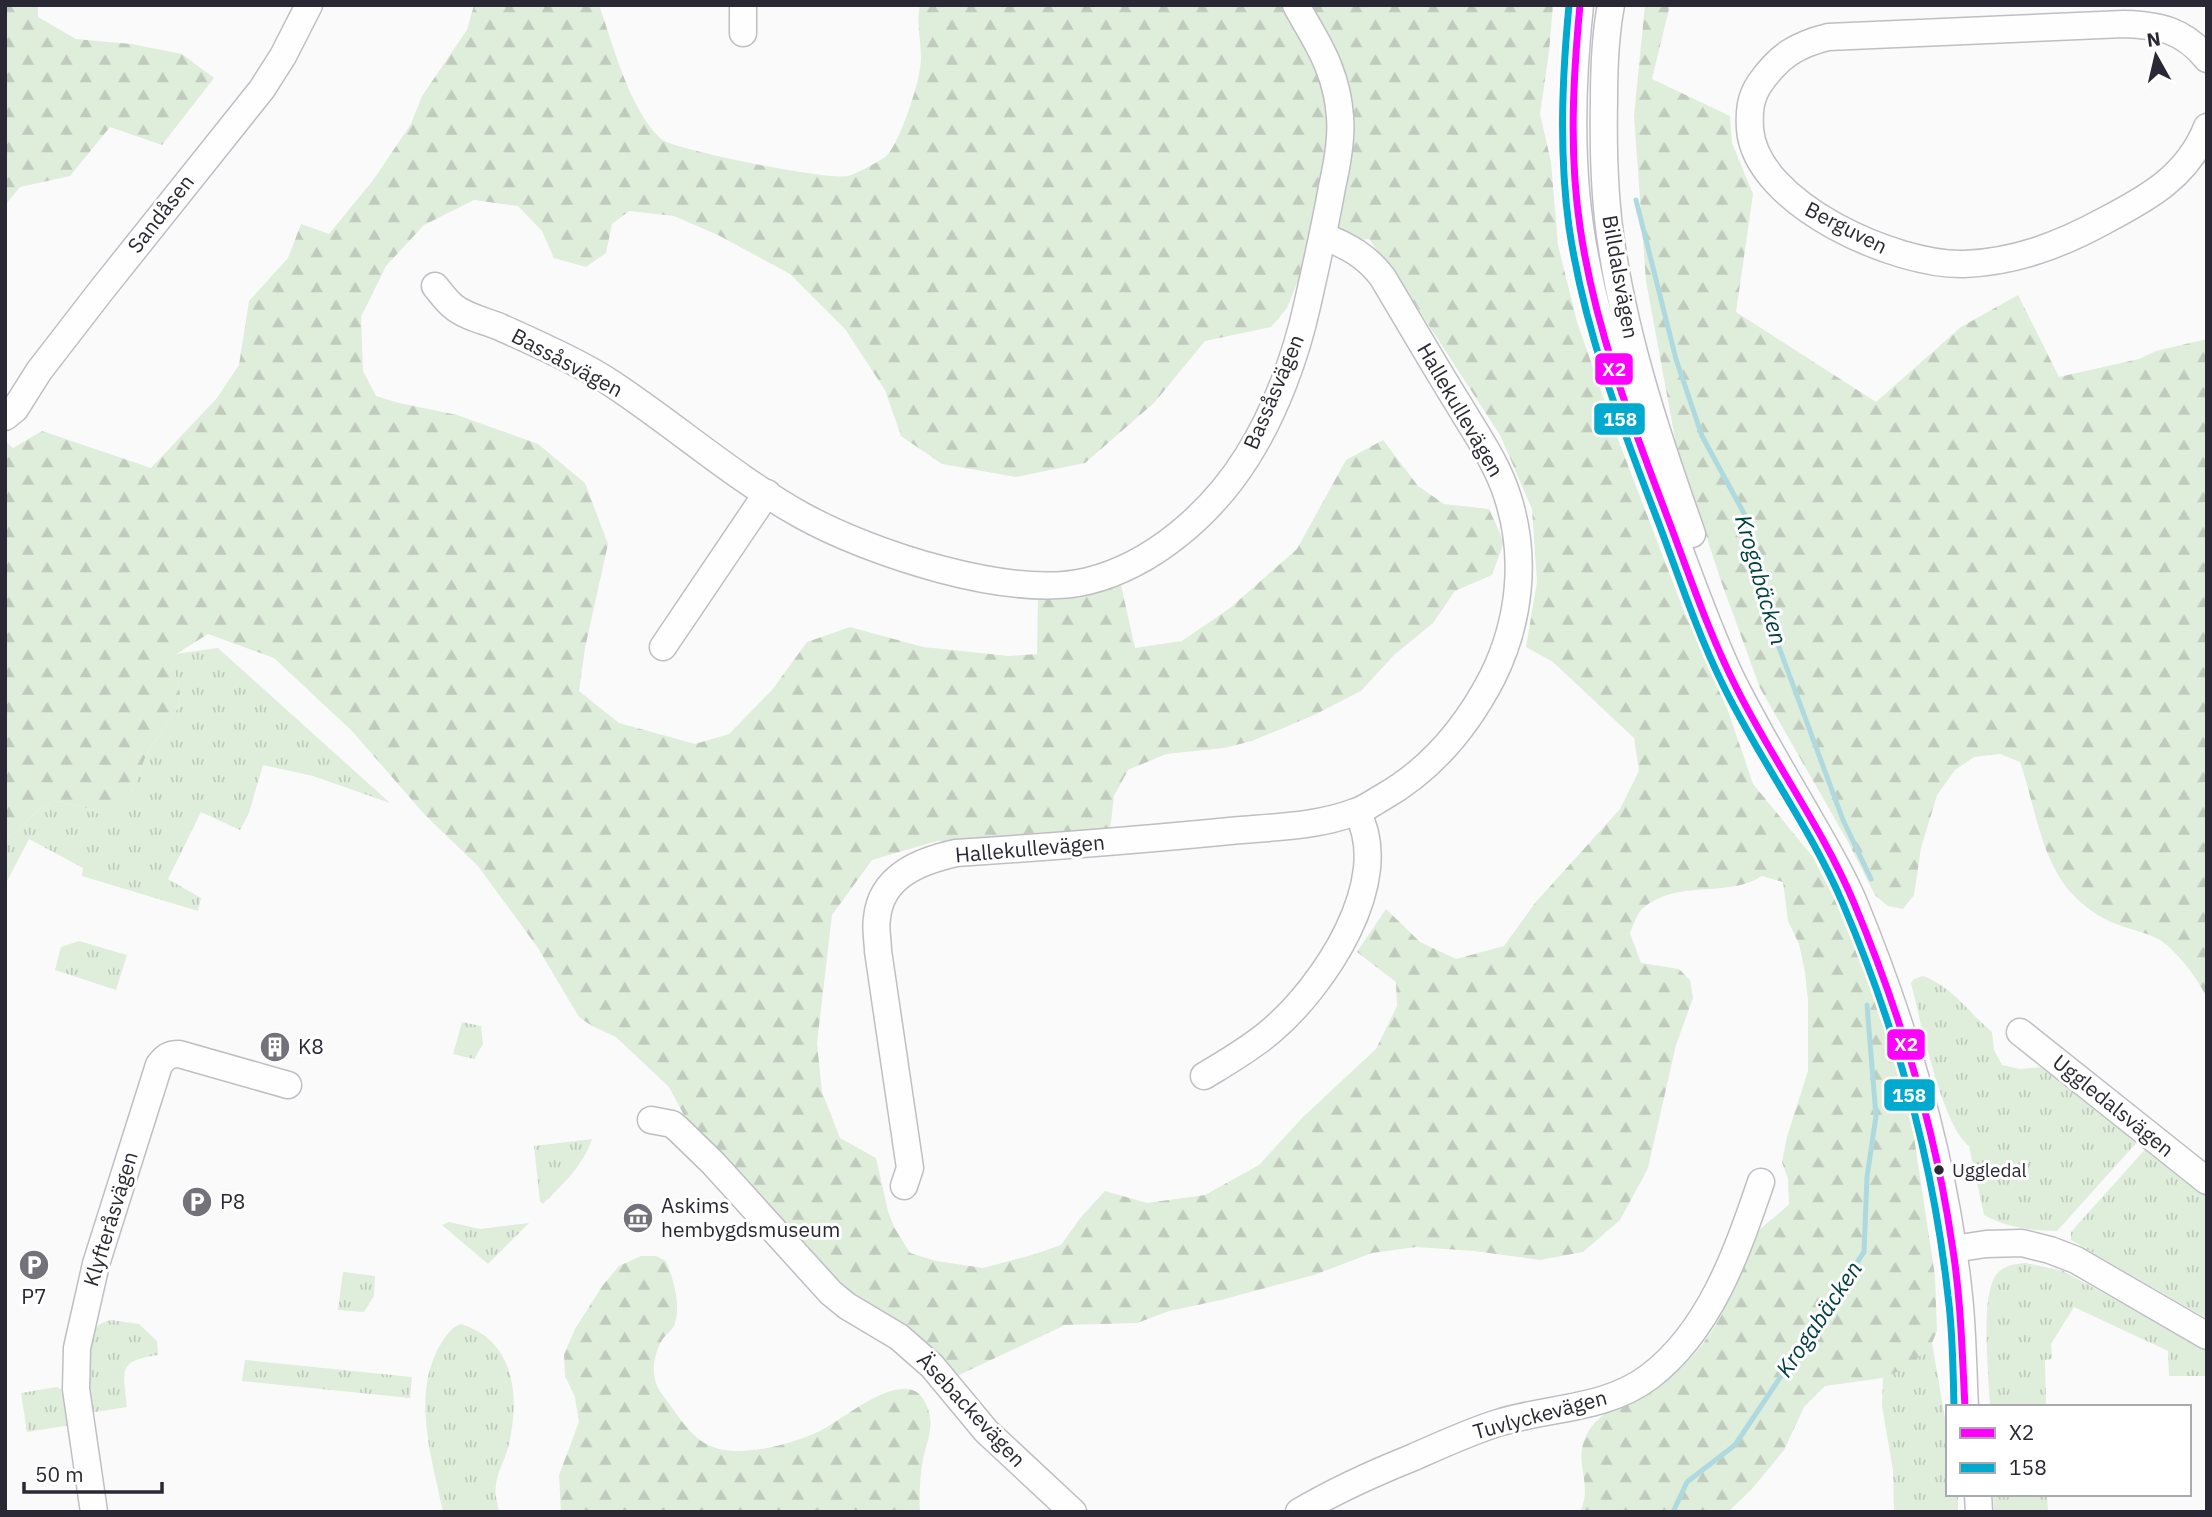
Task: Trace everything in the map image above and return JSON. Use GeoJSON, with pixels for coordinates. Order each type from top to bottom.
{"type":"FeatureCollection","features":[{"type":"Feature","properties":{"kind":"street","name":"Sandåsen"},"geometry":{"type":"LineString","coordinates":[[5,416],[15,409],[39,371],[262,89],[283,56],[309,5]]}},
{"type":"Feature","properties":{"kind":"street"},"geometry":{"type":"LineString","coordinates":[[743,5],[743,33]]}},
{"type":"Feature","properties":{"kind":"street","name":"Bassåsvägen"},"geometry":{"type":"LineString","coordinates":[[435,286],[455,308],[611,382],[767,493],[834,532],[945,571],[1008,583],[1042,586],[1085,582],[1115,573],[1150,554],[1181,531],[1216,498],[1247,457],[1271,411],[1292,361],[1323,236],[1336,167],[1341,119],[1329,67],[1296,5]]}},
{"type":"Feature","properties":{"kind":"street","name":"Billdalsvägen"},"geometry":{"type":"LineString","coordinates":[[1580,5],[1574,99],[1576,179],[1584,255],[1607,346],[1649,469],[1730,674],[1831,856],[1882,973],[1902,1030],[1975,1296],[1983,1405]]}},
{"type":"Feature","properties":{"kind":"street","name":"Billdalsvägen"},"geometry":{"type":"LineString","coordinates":[[1611,5],[1604,80],[1604,176],[1612,249],[1630,337],[1655,426],[1709,582],[1744,670],[1773,730],[1842,851],[1863,895],[1894,969],[1941,1116],[1961,1248],[1959,1298],[1965,1405]]}},
{"type":"Feature","properties":{"kind":"street","name":"Berguven"},"geometry":{"type":"LineString","coordinates":[[2207,59],[2195,44],[2152,25],[1828,37],[1783,55],[1755,91],[1749,115],[1756,155],[1769,174],[1797,202],[1849,234],[1898,254],[1933,262],[1962,264],[1994,262],[2049,248],[2123,211],[2176,175],[2192,158],[2207,127]]}},
{"type":"Feature","properties":{"kind":"street","name":"Hallekullevägen"},"geometry":{"type":"LineString","coordinates":[[904,1186],[910,1168],[878,951],[877,918],[881,901],[890,885],[905,871],[932,858],[956,853],[1168,837],[1310,822],[1357,811],[1405,784],[1448,745],[1485,691],[1506,645],[1516,606],[1519,567],[1516,533],[1508,498],[1493,462],[1374,265],[1351,247],[1323,236]]}},
{"type":"Feature","properties":{"kind":"street"},"geometry":{"type":"LineString","coordinates":[[663,647],[767,493]]}},
{"type":"Feature","properties":{"kind":"street"},"geometry":{"type":"LineString","coordinates":[[1204,1076],[1244,1052],[1272,1030],[1301,1002],[1327,966],[1346,932],[1366,881],[1366,835],[1357,811]]}},
{"type":"Feature","properties":{"kind":"street","name":"Uggledalsvägen"},"geometry":{"type":"LineString","coordinates":[[2020,1032],[2207,1181]]}},
{"type":"Feature","properties":{"kind":"street","name":"Klyfteråsvägen"},"geometry":{"type":"LineString","coordinates":[[94,1512],[76,1389],[78,1348],[96,1264],[159,1065],[171,1054],[179,1054],[288,1085]]}},
{"type":"Feature","properties":{"kind":"street","name":"Äsebackevägen"},"geometry":{"type":"LineString","coordinates":[[651,1120],[672,1124],[678,1129],[713,1163],[831,1293],[915,1350],[932,1366],[986,1431],[1073,1512]]}},
{"type":"Feature","properties":{"kind":"street","name":"Tuvlyckevägen"},"geometry":{"type":"LineString","coordinates":[[1299,1512],[1334,1491],[1459,1438],[1523,1417],[1607,1399],[1632,1389],[1650,1376],[1684,1343],[1711,1304],[1734,1255],[1761,1182]]}},
{"type":"Feature","properties":{"kind":"street"},"geometry":{"type":"LineString","coordinates":[[1961,1248],[2022,1243],[2050,1250],[2076,1260],[2207,1336]]}},
{"type":"Feature","properties":{"kind":"green space"},"geometry":{"type":"Polygon","coordinates":[[[5,5],[38,5],[38,17],[76,39],[131,44],[182,54],[214,78],[162,145],[110,127],[70,176],[20,187],[5,205],[5,5]]]}},
{"type":"Feature","properties":{"kind":"green space"},"geometry":{"type":"Polygon","coordinates":[[[474,5],[599,5],[631,94],[661,139],[721,157],[813,174],[848,176],[887,156],[899,134],[910,107],[920,68],[920,5],[1553,5],[1540,114],[1551,162],[1558,245],[1577,322],[1619,442],[1682,606],[1728,711],[1753,784],[1813,857],[1837,904],[1899,1064],[1909,1104],[1935,1276],[1937,1331],[1932,1343],[1901,1370],[1883,1378],[1825,1386],[1804,1407],[1784,1450],[1752,1489],[1728,1512],[1580,1512],[1585,1492],[1583,1444],[1593,1425],[1609,1411],[1660,1386],[1697,1351],[1726,1306],[1751,1241],[1759,1230],[1789,1204],[1788,1179],[1782,1162],[1808,1071],[1808,1001],[1799,944],[1788,921],[1783,882],[1762,876],[1733,886],[1670,894],[1642,909],[1635,920],[1630,933],[1641,963],[1679,969],[1690,980],[1693,998],[1676,1045],[1648,1168],[1620,1220],[1583,1252],[1540,1260],[1416,1247],[1372,1253],[1314,1275],[1169,1311],[1137,1323],[1065,1325],[957,1376],[819,1266],[686,1119],[669,1087],[616,1037],[579,1017],[538,948],[478,866],[425,815],[352,731],[274,658],[208,634],[176,654],[175,672],[180,693],[178,708],[147,753],[131,793],[117,809],[100,814],[55,801],[35,813],[5,841],[5,441],[13,448],[42,431],[151,468],[217,398],[239,365],[249,301],[288,258],[301,224],[329,234],[374,179],[411,124],[422,96],[467,30],[474,5]],[[474,200],[424,225],[386,266],[361,317],[363,371],[376,396],[457,415],[538,444],[585,483],[608,544],[585,648],[579,691],[619,723],[695,744],[729,734],[772,690],[807,642],[850,627],[923,647],[1009,656],[1037,654],[1038,600],[1082,597],[1121,585],[1135,648],[1182,641],[1230,608],[1297,549],[1346,460],[1383,440],[1418,486],[1444,504],[1489,509],[1504,542],[1492,575],[1455,591],[1433,623],[1394,655],[1361,691],[1314,715],[1252,741],[1224,748],[1166,754],[1128,770],[1114,796],[1110,830],[1043,832],[937,841],[872,860],[832,915],[817,1043],[822,1092],[840,1138],[876,1158],[888,1211],[894,1227],[910,1253],[936,1261],[983,1268],[1061,1245],[1081,1217],[1105,1191],[1147,1203],[1205,1195],[1259,1165],[1303,1117],[1376,1049],[1397,1006],[1396,982],[1357,952],[1386,909],[1420,942],[1456,959],[1504,946],[1535,903],[1620,809],[1639,771],[1634,738],[1553,662],[1526,647],[1537,582],[1532,509],[1500,435],[1404,287],[1369,239],[1313,244],[1287,308],[1271,327],[1205,341],[1154,403],[1085,463],[1016,477],[942,464],[901,436],[885,390],[845,329],[790,274],[718,235],[674,216],[629,211],[612,224],[606,253],[586,267],[554,258],[542,231],[518,206],[474,200]]]}},
{"type":"Feature","properties":{"kind":"green space"},"geometry":{"type":"Polygon","coordinates":[[[1645,5],[1670,5],[1652,79],[1730,116],[1732,143],[1753,194],[1736,312],[1876,402],[1961,327],[2018,295],[2059,377],[2139,359],[2156,351],[2207,339],[2207,999],[2193,975],[2166,944],[2103,918],[2071,893],[2050,859],[2020,762],[2000,754],[1974,757],[1955,770],[1937,795],[1921,848],[1914,895],[1903,909],[1888,906],[1875,895],[1847,840],[1760,688],[1676,444],[1646,281],[1634,116],[1645,5]]]}},
{"type":"Feature","properties":{"kind":"green space"},"geometry":{"type":"Polygon","coordinates":[[[218,648],[390,803],[313,776],[263,765],[249,813],[240,830],[201,812],[168,879],[201,898],[198,911],[82,876],[83,868],[29,839],[5,885],[5,841],[35,813],[55,801],[100,814],[131,793],[147,753],[178,708],[180,693],[175,672],[175,654],[218,648]]]}},
{"type":"Feature","properties":{"kind":"green space"},"geometry":{"type":"Polygon","coordinates":[[[79,941],[127,955],[116,990],[55,970],[61,947],[79,941]]]}},
{"type":"Feature","properties":{"kind":"green space"},"geometry":{"type":"Polygon","coordinates":[[[1923,976],[1952,993],[1992,1032],[1994,1050],[2002,1065],[2020,1069],[2052,1066],[2138,1141],[2057,1231],[2019,1228],[1984,1215],[1969,1146],[1959,1135],[1950,1117],[1926,1045],[1911,983],[1923,976]]]}},
{"type":"Feature","properties":{"kind":"green space"},"geometry":{"type":"Polygon","coordinates":[[[462,1022],[481,1026],[483,1044],[474,1059],[453,1054],[462,1022]]]}},
{"type":"Feature","properties":{"kind":"green space"},"geometry":{"type":"Polygon","coordinates":[[[592,1139],[578,1166],[543,1204],[540,1201],[534,1146],[592,1139]]]}},
{"type":"Feature","properties":{"kind":"green space"},"geometry":{"type":"Polygon","coordinates":[[[2148,1146],[2207,1193],[2207,1319],[2071,1240],[2071,1232],[2148,1146]]]}},
{"type":"Feature","properties":{"kind":"green space"},"geometry":{"type":"Polygon","coordinates":[[[449,1222],[480,1229],[529,1223],[488,1264],[442,1225],[449,1222]]]}},
{"type":"Feature","properties":{"kind":"green space"},"geometry":{"type":"Polygon","coordinates":[[[641,1256],[656,1256],[666,1261],[671,1275],[677,1300],[677,1316],[657,1351],[654,1374],[660,1392],[696,1437],[712,1447],[726,1450],[759,1450],[818,1432],[889,1392],[903,1389],[916,1392],[925,1402],[931,1424],[921,1472],[920,1512],[561,1512],[559,1475],[579,1422],[575,1397],[565,1376],[564,1354],[575,1329],[603,1285],[619,1266],[641,1256]]]}},
{"type":"Feature","properties":{"kind":"green space"},"geometry":{"type":"Polygon","coordinates":[[[2026,1263],[2063,1271],[2207,1350],[2207,1376],[2169,1376],[2168,1351],[2074,1307],[2051,1344],[2052,1359],[2045,1360],[2046,1405],[1990,1405],[1988,1300],[1996,1275],[2014,1265],[2026,1263]]]}},
{"type":"Feature","properties":{"kind":"green space"},"geometry":{"type":"Polygon","coordinates":[[[343,1272],[375,1276],[374,1296],[364,1312],[338,1310],[343,1272]]]}},
{"type":"Feature","properties":{"kind":"green space"},"geometry":{"type":"Polygon","coordinates":[[[111,1320],[139,1324],[157,1341],[158,1355],[135,1361],[126,1370],[124,1376],[127,1407],[89,1413],[90,1338],[98,1326],[111,1320]]]}},
{"type":"Feature","properties":{"kind":"green space"},"geometry":{"type":"Polygon","coordinates":[[[461,1324],[480,1332],[494,1344],[504,1358],[510,1374],[514,1410],[508,1448],[496,1488],[499,1512],[443,1512],[429,1448],[425,1404],[432,1361],[450,1331],[461,1324]]]}},
{"type":"Feature","properties":{"kind":"green space"},"geometry":{"type":"Polygon","coordinates":[[[1932,1343],[1946,1424],[1946,1496],[1958,1496],[1958,1512],[1894,1512],[1893,1470],[1882,1406],[1883,1378],[1921,1354],[1932,1343]]]}},
{"type":"Feature","properties":{"kind":"green space"},"geometry":{"type":"Polygon","coordinates":[[[245,1360],[412,1377],[410,1398],[242,1381],[245,1360]]]}},
{"type":"Feature","properties":{"kind":"green space"},"geometry":{"type":"Polygon","coordinates":[[[57,1387],[66,1392],[71,1425],[27,1432],[21,1393],[57,1387]]]}},
{"type":"Feature","properties":{"kind":"green space"},"geometry":{"type":"Polygon","coordinates":[[[1993,1496],[2047,1496],[2048,1512],[1994,1512],[1993,1496]]]}},
{"type":"Feature","properties":{"kind":"waterway","name":"Krogabäcken"},"geometry":{"type":"LineString","coordinates":[[1636,200],[1676,359],[1702,436],[1746,517],[1776,639],[1843,820],[1871,879]]}},
{"type":"Feature","properties":{"kind":"waterway","name":"Krogabäcken"},"geometry":{"type":"LineString","coordinates":[[1673,1512],[1687,1482],[1735,1445],[1864,1252],[1867,1177],[1876,1116],[1867,1005]]}},
{"type":"Feature","properties":{"kind":"transit line","name":"158"},"geometry":{"type":"LineString","coordinates":[[1569,5],[1563,116],[1566,199],[1576,265],[1594,341],[1631,452],[1704,644],[1736,711],[1830,876],[1880,999],[1910,1096],[1933,1195],[1950,1310],[1954,1405]]}},
{"type":"Feature","properties":{"kind":"transit line","name":"X2"},"geometry":{"type":"LineString","coordinates":[[1580,5],[1574,88],[1574,172],[1580,227],[1605,341],[1642,451],[1718,649],[1751,716],[1842,876],[1871,944],[1901,1028],[1926,1114],[1945,1200],[1961,1325],[1965,1405]]}},
{"type":"Feature","properties":{"kind":"place","name":"K8"},"geometry":{"type":"Point","coordinates":[275,1047]}},
{"type":"Feature","properties":{"kind":"place","name":"Uggledal"},"geometry":{"type":"Point","coordinates":[1939,1170]}},
{"type":"Feature","properties":{"kind":"place","name":"P8"},"geometry":{"type":"Point","coordinates":[197,1202]}},
{"type":"Feature","properties":{"kind":"place","name":"Askims hembygdsmuseum"},"geometry":{"type":"Point","coordinates":[638,1218]}},
{"type":"Feature","properties":{"kind":"place","name":"P7"},"geometry":{"type":"Point","coordinates":[34,1265]}}]}
